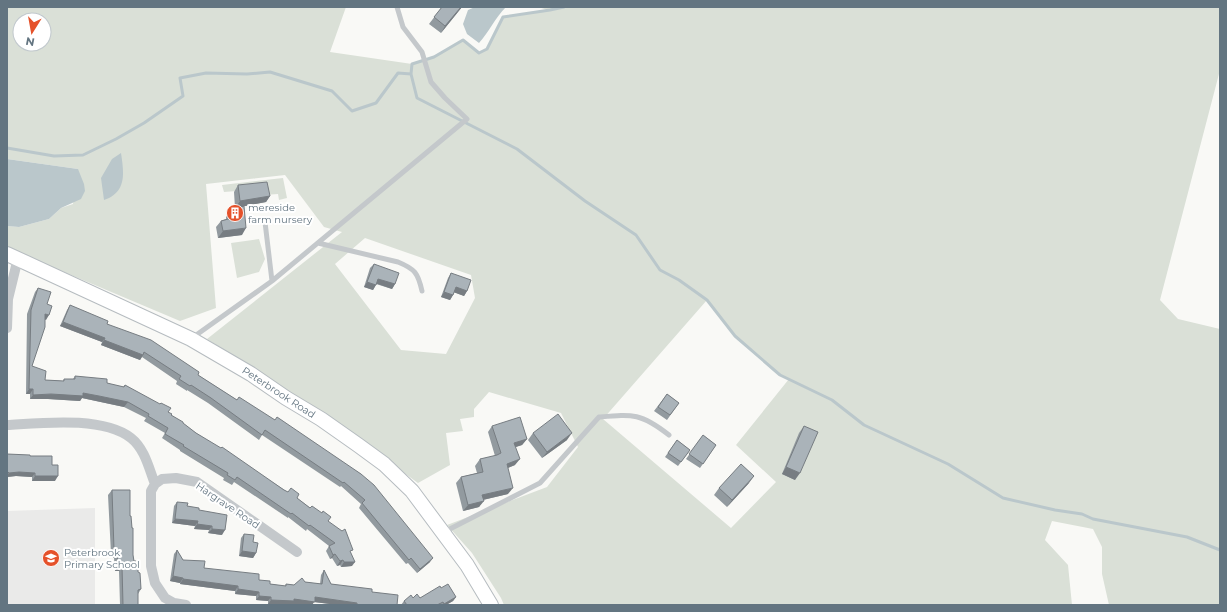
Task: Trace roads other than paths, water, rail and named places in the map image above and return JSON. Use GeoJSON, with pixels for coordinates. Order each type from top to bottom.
{"type":"FeatureCollection","features":[{"type":"Feature","properties":{"kind":"street"},"geometry":{"type":"LineString","coordinates":[[7,328],[12,256]]}},
{"type":"Feature","properties":{"kind":"street","name":"Peterbrook Road"},"geometry":{"type":"LineString","coordinates":[[12,256],[191,339],[251,374],[286,398],[321,419],[384,464],[412,491],[467,565],[490,604]]}},
{"type":"Feature","properties":{"kind":"street"},"geometry":{"type":"LineString","coordinates":[[7,425],[81,423],[112,428],[132,438],[143,453],[155,484],[151,491],[151,566],[155,583],[165,598],[174,604],[186,605]]}},
{"type":"Feature","properties":{"kind":"street","name":"Hargrave Road"},"geometry":{"type":"LineString","coordinates":[[155,484],[162,479],[176,478],[197,482],[297,552]]}},
{"type":"Feature","properties":{"kind":"lane"},"geometry":{"type":"LineString","coordinates":[[191,339],[272,281],[466,119],[431,82],[422,52],[403,27],[397,7]]}},
{"type":"Feature","properties":{"kind":"lane"},"geometry":{"type":"LineString","coordinates":[[265,222],[272,281]]}},
{"type":"Feature","properties":{"kind":"lane"},"geometry":{"type":"LineString","coordinates":[[318,242],[398,262],[408,266],[414,270],[419,279],[422,291]]}},
{"type":"Feature","properties":{"kind":"lane"},"geometry":{"type":"LineString","coordinates":[[443,533],[540,483],[599,417],[622,415],[638,416],[653,423],[669,435]]}},
{"type":"Feature","properties":{"kind":"waterway"},"geometry":{"type":"LineString","coordinates":[[564,7],[503,17],[487,49],[479,53],[463,40],[434,57],[412,64],[411,74],[417,98],[517,149],[585,201],[636,235],[660,270],[679,280],[707,300],[735,336],[780,375],[832,400],[864,425],[948,464],[1003,498],[1055,510],[1082,514],[1093,519],[1187,537],[1220,550]]}},
{"type":"Feature","properties":{"kind":"waterway"},"geometry":{"type":"LineString","coordinates":[[7,148],[54,156],[83,155],[144,123],[183,96],[180,78],[206,73],[247,74],[270,72],[332,91],[352,111],[376,103],[398,73],[411,74]]}},
{"type":"Feature","properties":{"kind":"place","name":"mereside farm nursery"},"geometry":{"type":"Point","coordinates":[235,213]}},
{"type":"Feature","properties":{"kind":"place","name":"Peterbrook Primary School"},"geometry":{"type":"Point","coordinates":[51,558]}}]}
